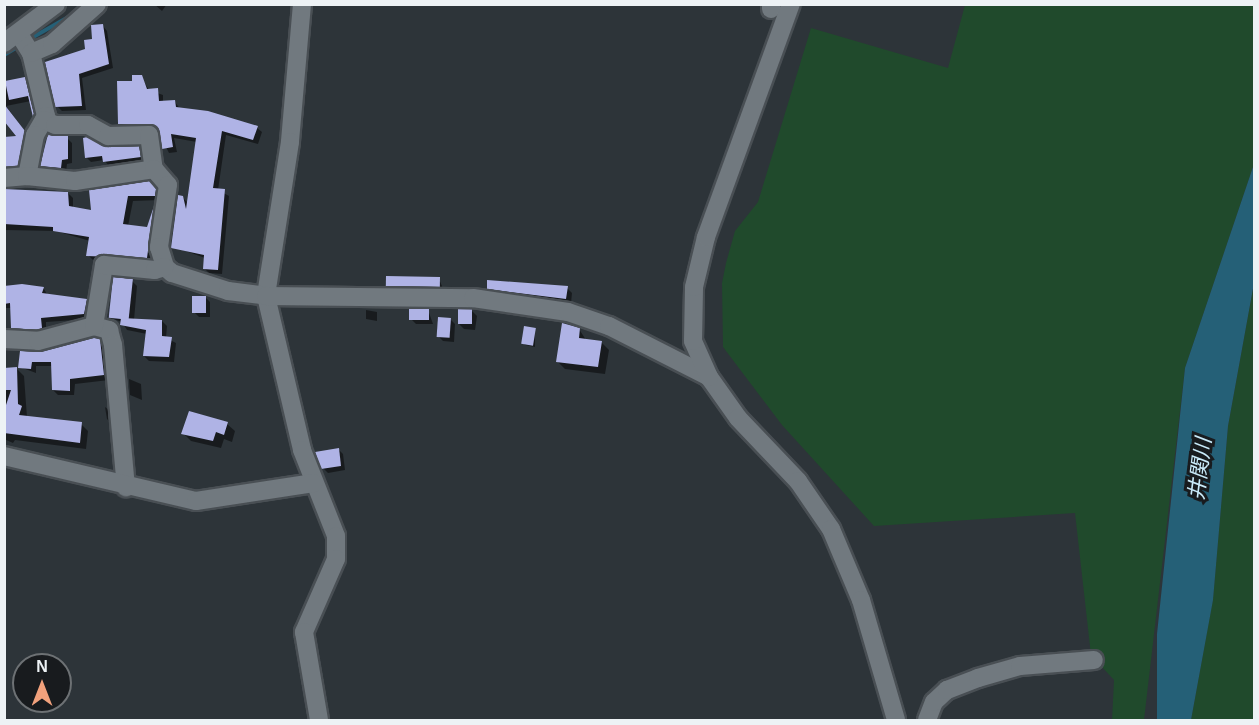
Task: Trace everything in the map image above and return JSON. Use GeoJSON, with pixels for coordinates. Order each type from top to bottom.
{"type":"FeatureCollection","features":[{"type":"Feature","properties":{"kind":"street"},"geometry":{"type":"LineString","coordinates":[[21,44],[56,4]]}},
{"type":"Feature","properties":{"kind":"street"},"geometry":{"type":"LineString","coordinates":[[21,44],[52,44],[97,4]]}},
{"type":"Feature","properties":{"kind":"street"},"geometry":{"type":"LineString","coordinates":[[302,4],[290,142],[266,296],[314,483],[333,523],[338,546],[336,559],[303,632],[319,720]]}},
{"type":"Feature","properties":{"kind":"street"},"geometry":{"type":"LineString","coordinates":[[791,4],[706,237],[694,287],[693,341],[709,377],[738,417],[798,481],[831,529],[861,600],[896,720]]}},
{"type":"Feature","properties":{"kind":"street"},"geometry":{"type":"LineString","coordinates":[[21,44],[41,86],[44,120],[29,154],[27,176]]}},
{"type":"Feature","properties":{"kind":"street"},"geometry":{"type":"LineString","coordinates":[[44,120],[55,125],[88,125],[108,136],[149,135],[154,169],[168,185],[159,248],[165,267]]}},
{"type":"Feature","properties":{"kind":"street"},"geometry":{"type":"LineString","coordinates":[[4,178],[27,176],[75,181],[154,169]]}},
{"type":"Feature","properties":{"kind":"street"},"geometry":{"type":"LineString","coordinates":[[94,326],[105,265],[155,270],[165,267],[228,291],[266,296],[472,298],[568,312],[609,326],[709,377]]}},
{"type":"Feature","properties":{"kind":"street"},"geometry":{"type":"LineString","coordinates":[[4,339],[38,341],[94,326],[110,330],[126,487]]}},
{"type":"Feature","properties":{"kind":"street"},"geometry":{"type":"LineString","coordinates":[[4,456],[126,487],[196,501],[314,483]]}},
{"type":"Feature","properties":{"kind":"street"},"geometry":{"type":"LineString","coordinates":[[927,720],[934,702],[947,690],[978,678],[1020,666],[1094,660]]}},
{"type":"Feature","properties":{"kind":"green space"},"geometry":{"type":"Polygon","coordinates":[[[965,5],[1254,5],[1254,164],[1185,368],[1144,720],[1112,720],[1114,680],[1091,655],[1075,513],[874,526],[782,425],[723,347],[722,283],[726,263],[735,231],[758,202],[811,28],[948,68],[965,5]]]}},
{"type":"Feature","properties":{"kind":"green space"},"geometry":{"type":"Polygon","coordinates":[[[1254,283],[1254,720],[1191,720],[1213,599],[1228,426],[1254,283]]]}},
{"type":"Feature","properties":{"kind":"water","name":"井関川"},"geometry":{"type":"Polygon","coordinates":[[[1254,164],[1254,283],[1228,426],[1213,600],[1191,720],[1157,720],[1157,634],[1185,368],[1254,164]]]}},
{"type":"Feature","properties":{"kind":"building"},"geometry":{"type":"Polygon","coordinates":[[[103,24],[109,64],[79,74],[82,106],[55,107],[45,62],[85,49],[84,40],[92,39],[91,25],[103,24]]]}},
{"type":"Feature","properties":{"kind":"building"},"geometry":{"type":"Polygon","coordinates":[[[132,75],[142,75],[147,89],[158,88],[159,101],[175,100],[176,107],[208,111],[258,126],[253,140],[222,131],[213,188],[225,189],[218,270],[203,269],[204,255],[171,248],[178,195],[183,196],[186,209],[196,138],[171,134],[173,147],[162,149],[154,125],[118,124],[117,81],[132,81],[132,75]]]}},
{"type":"Feature","properties":{"kind":"building"},"geometry":{"type":"Polygon","coordinates":[[[25,77],[33,117],[28,96],[9,100],[5,81],[25,77]]]}},
{"type":"Feature","properties":{"kind":"building"},"geometry":{"type":"Polygon","coordinates":[[[4,104],[25,131],[18,166],[4,167],[4,137],[16,136],[4,121],[4,104]]]}},
{"type":"Feature","properties":{"kind":"building"},"geometry":{"type":"Polygon","coordinates":[[[48,134],[68,136],[68,159],[62,160],[61,168],[40,166],[48,134]]]}},
{"type":"Feature","properties":{"kind":"building"},"geometry":{"type":"Polygon","coordinates":[[[87,137],[108,147],[139,146],[141,157],[103,162],[102,156],[85,158],[83,138],[87,137]]]}},
{"type":"Feature","properties":{"kind":"building"},"geometry":{"type":"Polygon","coordinates":[[[150,181],[156,189],[155,196],[128,196],[123,224],[147,227],[154,206],[147,258],[86,256],[89,237],[53,231],[53,227],[4,224],[4,189],[68,192],[69,206],[91,210],[89,190],[150,181]]]}},
{"type":"Feature","properties":{"kind":"building"},"geometry":{"type":"Polygon","coordinates":[[[386,276],[440,277],[440,287],[386,286],[386,276]]]}},
{"type":"Feature","properties":{"kind":"building"},"geometry":{"type":"Polygon","coordinates":[[[113,277],[133,279],[129,320],[109,318],[113,277]]]}},
{"type":"Feature","properties":{"kind":"building"},"geometry":{"type":"Polygon","coordinates":[[[487,280],[568,286],[566,299],[487,289],[487,280]]]}},
{"type":"Feature","properties":{"kind":"building"},"geometry":{"type":"Polygon","coordinates":[[[22,284],[44,287],[42,293],[87,299],[84,314],[41,318],[42,328],[37,330],[11,328],[10,303],[4,304],[4,286],[22,284]]]}},
{"type":"Feature","properties":{"kind":"building"},"geometry":{"type":"Polygon","coordinates":[[[192,296],[206,296],[206,313],[192,313],[192,296]]]}},
{"type":"Feature","properties":{"kind":"building"},"geometry":{"type":"Polygon","coordinates":[[[409,309],[429,309],[429,320],[409,320],[409,309]]]}},
{"type":"Feature","properties":{"kind":"building"},"geometry":{"type":"Polygon","coordinates":[[[458,309],[472,309],[472,324],[458,324],[458,309]]]}},
{"type":"Feature","properties":{"kind":"building"},"geometry":{"type":"Polygon","coordinates":[[[438,317],[451,318],[450,338],[437,337],[438,317]]]}},
{"type":"Feature","properties":{"kind":"building"},"geometry":{"type":"Polygon","coordinates":[[[121,318],[162,320],[162,336],[172,337],[169,357],[143,356],[146,330],[120,325],[121,318]]]}},
{"type":"Feature","properties":{"kind":"building"},"geometry":{"type":"Polygon","coordinates":[[[562,323],[580,328],[579,338],[602,341],[598,367],[556,362],[562,323]]]}},
{"type":"Feature","properties":{"kind":"building"},"geometry":{"type":"Polygon","coordinates":[[[524,326],[536,328],[533,346],[521,344],[524,326]]]}},
{"type":"Feature","properties":{"kind":"building"},"geometry":{"type":"Polygon","coordinates":[[[94,338],[100,339],[104,375],[70,379],[70,391],[52,390],[51,362],[32,362],[31,369],[18,368],[20,351],[41,352],[94,338]]]}},
{"type":"Feature","properties":{"kind":"building"},"geometry":{"type":"Polygon","coordinates":[[[17,367],[18,404],[22,406],[19,415],[82,422],[80,443],[4,433],[4,411],[11,390],[4,390],[4,368],[17,367]]]}},
{"type":"Feature","properties":{"kind":"building"},"geometry":{"type":"Polygon","coordinates":[[[189,411],[228,422],[224,435],[216,432],[213,441],[181,434],[189,411]]]}},
{"type":"Feature","properties":{"kind":"building"},"geometry":{"type":"Polygon","coordinates":[[[339,448],[341,466],[321,469],[315,452],[339,448]]]}},
{"type":"Feature","properties":{"kind":"waterway"},"geometry":{"type":"LineString","coordinates":[[28,40],[72,15],[82,4]]}},
{"type":"Feature","properties":{"kind":"waterway"},"geometry":{"type":"LineString","coordinates":[[4,55],[19,46]]}}]}
